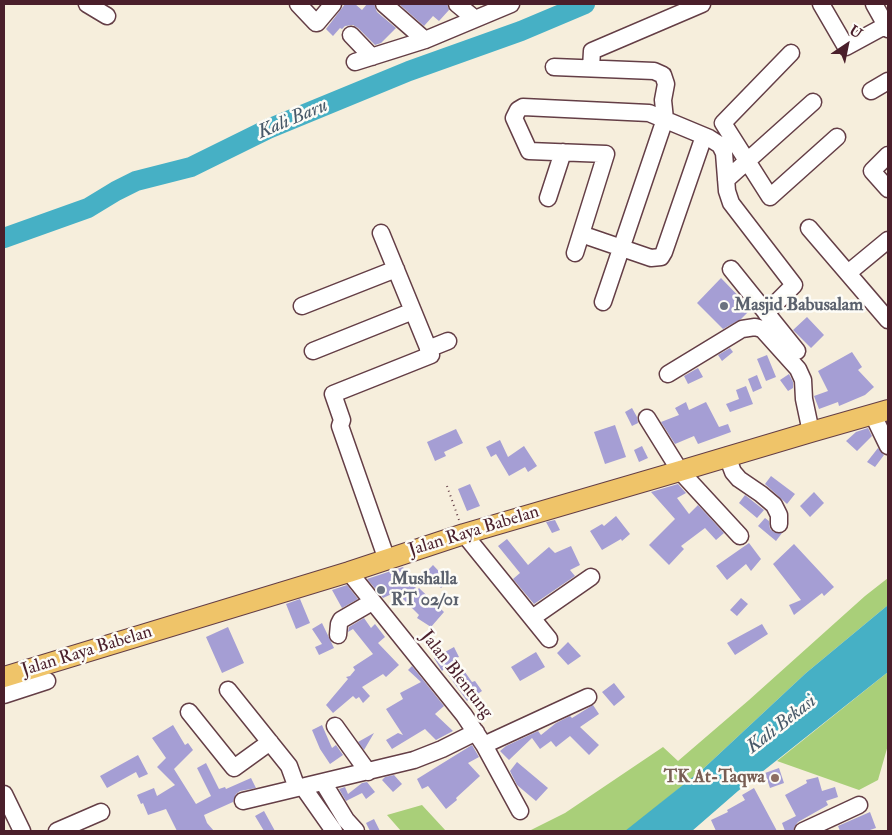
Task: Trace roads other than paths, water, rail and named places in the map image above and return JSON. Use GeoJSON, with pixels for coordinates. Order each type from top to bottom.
{"type":"FeatureCollection","features":[{"type":"Feature","properties":{"kind":"main road","name":"Jalan Raya Babelan"},"geometry":{"type":"LineString","coordinates":[[4,677],[349,572],[464,534],[727,456],[881,413]]}},
{"type":"Feature","properties":{"kind":"street"},"geometry":{"type":"LineString","coordinates":[[88,4],[107,16]]}},
{"type":"Feature","properties":{"kind":"street"},"geometry":{"type":"LineString","coordinates":[[298,4],[314,22],[318,22],[333,4]]}},
{"type":"Feature","properties":{"kind":"street"},"geometry":{"type":"LineString","coordinates":[[384,4],[425,40]]}},
{"type":"Feature","properties":{"kind":"street"},"geometry":{"type":"LineString","coordinates":[[457,4],[474,18]]}},
{"type":"Feature","properties":{"kind":"street"},"geometry":{"type":"LineString","coordinates":[[354,62],[425,40],[511,4]]}},
{"type":"Feature","properties":{"kind":"street"},"geometry":{"type":"LineString","coordinates":[[591,68],[592,50],[702,4]]}},
{"type":"Feature","properties":{"kind":"street"},"geometry":{"type":"LineString","coordinates":[[821,4],[846,47],[881,28],[888,29]]}},
{"type":"Feature","properties":{"kind":"street"},"geometry":{"type":"LineString","coordinates":[[874,4],[888,29]]}},
{"type":"Feature","properties":{"kind":"street"},"geometry":{"type":"LineString","coordinates":[[351,34],[372,57]]}},
{"type":"Feature","properties":{"kind":"street"},"geometry":{"type":"LineString","coordinates":[[791,54],[722,123],[770,197],[837,137]]}},
{"type":"Feature","properties":{"kind":"street"},"geometry":{"type":"LineString","coordinates":[[554,66],[654,71],[664,74],[666,84],[663,100],[665,119],[603,302]]}},
{"type":"Feature","properties":{"kind":"street"},"geometry":{"type":"LineString","coordinates":[[871,90],[888,81]]}},
{"type":"Feature","properties":{"kind":"street"},"geometry":{"type":"LineString","coordinates":[[726,180],[813,102]]}},
{"type":"Feature","properties":{"kind":"street"},"geometry":{"type":"LineString","coordinates":[[575,253],[606,154],[529,151],[514,118],[518,110],[523,107],[649,113],[704,136],[720,146],[724,153],[726,180],[731,203],[794,285],[766,313]]}},
{"type":"Feature","properties":{"kind":"street"},"geometry":{"type":"LineString","coordinates":[[581,234],[652,258],[661,257],[704,136]]}},
{"type":"Feature","properties":{"kind":"street"},"geometry":{"type":"LineString","coordinates":[[548,198],[563,152]]}},
{"type":"Feature","properties":{"kind":"street"},"geometry":{"type":"LineString","coordinates":[[888,155],[872,171],[888,189]]}},
{"type":"Feature","properties":{"kind":"street"},"geometry":{"type":"LineString","coordinates":[[808,228],[888,320]]}},
{"type":"Feature","properties":{"kind":"street"},"geometry":{"type":"LineString","coordinates":[[381,233],[431,355],[333,394],[342,420],[340,426],[387,560]]}},
{"type":"Feature","properties":{"kind":"street"},"geometry":{"type":"LineString","coordinates":[[848,273],[888,240]]}},
{"type":"Feature","properties":{"kind":"street"},"geometry":{"type":"LineString","coordinates":[[302,306],[396,269]]}},
{"type":"Feature","properties":{"kind":"street"},"geometry":{"type":"LineString","coordinates":[[731,269],[800,355],[798,369]]}},
{"type":"Feature","properties":{"kind":"street"},"geometry":{"type":"LineString","coordinates":[[313,352],[413,312]]}},
{"type":"Feature","properties":{"kind":"street"},"geometry":{"type":"LineString","coordinates":[[668,374],[742,329],[755,327],[766,332],[798,369],[802,380],[811,432]]}},
{"type":"Feature","properties":{"kind":"street"},"geometry":{"type":"LineString","coordinates":[[428,349],[448,341]]}},
{"type":"Feature","properties":{"kind":"street"},"geometry":{"type":"LineString","coordinates":[[881,413],[888,446]]}},
{"type":"Feature","properties":{"kind":"street"},"geometry":{"type":"LineString","coordinates":[[647,418],[680,471],[740,536]]}},
{"type":"Feature","properties":{"kind":"street"},"geometry":{"type":"LineString","coordinates":[[727,456],[733,472],[739,479],[774,505],[779,515],[780,524]]}},
{"type":"Feature","properties":{"kind":"street"},"geometry":{"type":"LineString","coordinates":[[464,534],[549,640]]}},
{"type":"Feature","properties":{"kind":"street","name":"Jalan Blentung"},"geometry":{"type":"LineString","coordinates":[[349,572],[480,738],[520,811]]}},
{"type":"Feature","properties":{"kind":"street"},"geometry":{"type":"LineString","coordinates":[[532,618],[591,577]]}},
{"type":"Feature","properties":{"kind":"street"},"geometry":{"type":"LineString","coordinates":[[338,635],[338,624],[342,620],[372,602]]}},
{"type":"Feature","properties":{"kind":"street"},"geometry":{"type":"LineString","coordinates":[[4,695],[47,681]]}},
{"type":"Feature","properties":{"kind":"street"},"geometry":{"type":"LineString","coordinates":[[228,690],[289,766],[300,788],[334,831]]}},
{"type":"Feature","properties":{"kind":"street"},"geometry":{"type":"LineString","coordinates":[[244,801],[414,760],[442,749],[480,738],[588,697]]}},
{"type":"Feature","properties":{"kind":"street"},"geometry":{"type":"LineString","coordinates":[[189,712],[234,768],[270,742]]}},
{"type":"Feature","properties":{"kind":"street"},"geometry":{"type":"LineString","coordinates":[[335,726],[368,772]]}},
{"type":"Feature","properties":{"kind":"street"},"geometry":{"type":"LineString","coordinates":[[323,782],[346,820],[356,831]]}},
{"type":"Feature","properties":{"kind":"street"},"geometry":{"type":"LineString","coordinates":[[4,794],[18,828]]}},
{"type":"Feature","properties":{"kind":"street"},"geometry":{"type":"LineString","coordinates":[[803,831],[859,804]]}},
{"type":"Feature","properties":{"kind":"street"},"geometry":{"type":"LineString","coordinates":[[57,831],[101,812]]}},
{"type":"Feature","properties":{"kind":"water","name":"Kali Bekasi"},"geometry":{"type":"Polygon","coordinates":[[[888,605],[888,672],[738,791],[692,831],[625,831],[703,769],[806,673],[888,605]]]}},
{"type":"Feature","properties":{"kind":"waterway","name":"Kali Baru"},"geometry":{"type":"LineString","coordinates":[[4,238],[88,208],[136,181],[191,167],[268,129],[409,71],[521,31],[585,4]]}},
{"type":"Feature","properties":{"kind":"place","name":"Masjid Babusalam"},"geometry":{"type":"Point","coordinates":[724,306]}},
{"type":"Feature","properties":{"kind":"place","name":"Mushalla RT 02/01"},"geometry":{"type":"Point","coordinates":[381,590]}},
{"type":"Feature","properties":{"kind":"place","name":"TK At-Taqwa"},"geometry":{"type":"Point","coordinates":[775,778]}}]}
